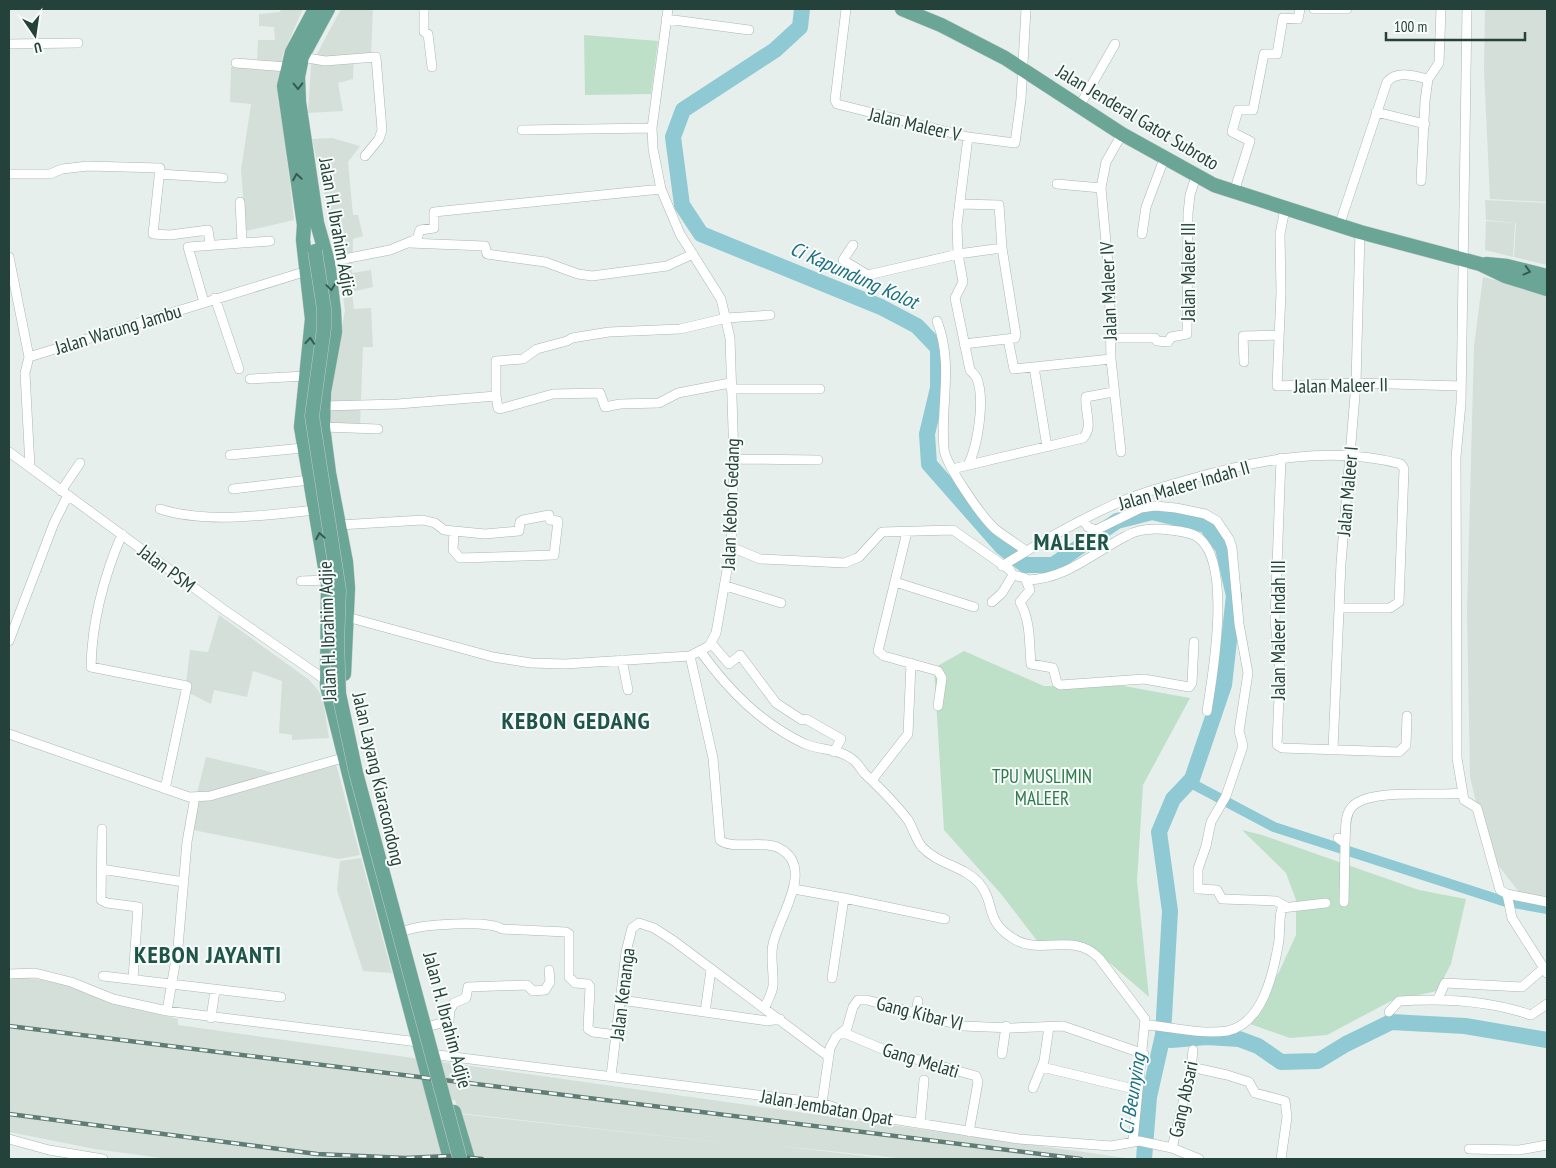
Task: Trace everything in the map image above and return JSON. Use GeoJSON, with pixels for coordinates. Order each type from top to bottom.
{"type":"FeatureCollection","features":[{"type":"Feature","properties":{"kind":"main road","name":"Jalan H. Ibrahim Adjie"},"geometry":{"type":"LineString","coordinates":[[315,9],[292,52],[287,66],[284,86],[286,109],[311,225],[328,262],[332,290],[334,332],[323,427],[329,473],[346,562],[348,617],[344,685],[348,749],[418,1042],[450,1159]]}},
{"type":"Feature","properties":{"kind":"main road","name":"Jalan H. Ibrahim Adjie"},"geometry":{"type":"LineString","coordinates":[[328,9],[302,57],[298,77],[311,225],[303,240],[312,319],[300,420],[303,448],[328,580],[330,607],[327,680],[405,931],[468,1159]]}},
{"type":"Feature","properties":{"kind":"main road","name":"Jalan Jenderal Gatot Subroto"},"geometry":{"type":"LineString","coordinates":[[902,9],[941,25],[1022,69],[1079,107],[1164,159],[1194,181],[1339,226],[1480,264],[1506,276],[1547,289]]}},
{"type":"Feature","properties":{"kind":"main road","name":"Jalan Layang Kiaracondong"},"geometry":{"type":"LineString","coordinates":[[311,225],[324,310],[324,328],[312,416],[339,590],[337,643],[339,694],[356,773],[460,1159]]}},
{"type":"Feature","properties":{"kind":"main road","name":"Jalan Jenderal Gatot Subroto"},"geometry":{"type":"LineString","coordinates":[[1480,264],[1508,266],[1547,276]]}},
{"type":"Feature","properties":{"kind":"main road"},"geometry":{"type":"LineString","coordinates":[[344,670],[341,667],[333,666],[327,680],[336,691],[344,685]]}},
{"type":"Feature","properties":{"kind":"main road"},"geometry":{"type":"LineString","coordinates":[[445,1143],[462,1139]]}},
{"type":"Feature","properties":{"kind":"street"},"geometry":{"type":"LineString","coordinates":[[424,9],[424,32],[428,34],[432,67]]}},
{"type":"Feature","properties":{"kind":"street","name":"Jalan Kebon Gedang"},"geometry":{"type":"LineString","coordinates":[[348,617],[502,659],[531,663],[565,664],[690,656],[701,652],[711,643],[716,633],[726,586],[731,547],[734,459],[730,386],[730,338],[727,318],[717,289],[694,251],[680,234],[661,189],[653,149],[652,128],[668,9]]}},
{"type":"Feature","properties":{"kind":"street","name":"Jalan Maleer V"},"geometry":{"type":"LineString","coordinates":[[846,9],[835,100],[837,104],[968,137],[1016,142],[1022,69]]}},
{"type":"Feature","properties":{"kind":"street"},"geometry":{"type":"LineString","coordinates":[[1022,69],[1026,9]]}},
{"type":"Feature","properties":{"kind":"street"},"geometry":{"type":"LineString","coordinates":[[1234,192],[1250,140],[1232,132],[1238,110],[1253,110],[1264,54],[1278,54],[1283,18],[1298,19],[1300,9]]}},
{"type":"Feature","properties":{"kind":"street"},"geometry":{"type":"LineString","coordinates":[[1314,9],[1347,9]]}},
{"type":"Feature","properties":{"kind":"street"},"geometry":{"type":"LineString","coordinates":[[1421,181],[1425,101],[1428,79],[1439,63],[1441,9]]}},
{"type":"Feature","properties":{"kind":"street"},"geometry":{"type":"LineString","coordinates":[[1438,998],[1446,983],[1520,988],[1545,971],[1518,928],[1508,899],[1501,890],[1477,808],[1465,802],[1461,793],[1456,736],[1456,456],[1461,386],[1467,9]]}},
{"type":"Feature","properties":{"kind":"street"},"geometry":{"type":"LineString","coordinates":[[666,19],[749,30]]}},
{"type":"Feature","properties":{"kind":"street"},"geometry":{"type":"LineString","coordinates":[[9,44],[78,44]]}},
{"type":"Feature","properties":{"kind":"street"},"geometry":{"type":"LineString","coordinates":[[1079,107],[1115,44]]}},
{"type":"Feature","properties":{"kind":"street"},"geometry":{"type":"LineString","coordinates":[[302,57],[325,61],[376,57],[382,130],[379,139],[365,156]]}},
{"type":"Feature","properties":{"kind":"street"},"geometry":{"type":"LineString","coordinates":[[236,63],[287,66]]}},
{"type":"Feature","properties":{"kind":"street"},"geometry":{"type":"LineString","coordinates":[[1339,226],[1385,86],[1391,77],[1406,74],[1428,79]]}},
{"type":"Feature","properties":{"kind":"street"},"geometry":{"type":"LineString","coordinates":[[1376,112],[1425,124]]}},
{"type":"Feature","properties":{"kind":"street"},"geometry":{"type":"LineString","coordinates":[[522,130],[652,128]]}},
{"type":"Feature","properties":{"kind":"street","name":"Jalan Maleer IV"},"geometry":{"type":"LineString","coordinates":[[1121,452],[1113,392],[1109,275],[1102,188],[1106,162],[1122,134]]}},
{"type":"Feature","properties":{"kind":"street"},"geometry":{"type":"LineString","coordinates":[[968,137],[957,225],[958,254],[963,282],[955,298],[970,370],[977,378],[980,397],[974,454],[968,465]]}},
{"type":"Feature","properties":{"kind":"street"},"geometry":{"type":"LineString","coordinates":[[1142,234],[1146,207],[1164,159]]}},
{"type":"Feature","properties":{"kind":"street"},"geometry":{"type":"LineString","coordinates":[[9,174],[50,174],[62,169],[88,166],[160,168],[152,234],[170,236],[208,230],[210,244]]}},
{"type":"Feature","properties":{"kind":"street"},"geometry":{"type":"LineString","coordinates":[[159,174],[223,178]]}},
{"type":"Feature","properties":{"kind":"street","name":"Jalan Maleer III"},"geometry":{"type":"LineString","coordinates":[[1110,338],[1156,338],[1157,341],[1168,342],[1171,336],[1187,334],[1188,213],[1194,181]]}},
{"type":"Feature","properties":{"kind":"street"},"geometry":{"type":"LineString","coordinates":[[1057,184],[1102,188]]}},
{"type":"Feature","properties":{"kind":"street"},"geometry":{"type":"LineString","coordinates":[[328,262],[380,252],[418,238],[420,230],[434,228],[433,213],[661,189]]}},
{"type":"Feature","properties":{"kind":"street"},"geometry":{"type":"LineString","coordinates":[[240,202],[242,242]]}},
{"type":"Feature","properties":{"kind":"street"},"geometry":{"type":"LineString","coordinates":[[960,204],[997,204],[1016,335],[1015,338],[964,344]]}},
{"type":"Feature","properties":{"kind":"street","name":"Jalan Maleer II"},"geometry":{"type":"LineString","coordinates":[[1285,210],[1280,234],[1277,386],[1356,383],[1461,386]]}},
{"type":"Feature","properties":{"kind":"street","name":"Jalan Maleer I"},"geometry":{"type":"LineString","coordinates":[[1333,749],[1340,608],[1356,383],[1360,232]]}},
{"type":"Feature","properties":{"kind":"street"},"geometry":{"type":"LineString","coordinates":[[204,302],[188,247],[270,241]]}},
{"type":"Feature","properties":{"kind":"street"},"geometry":{"type":"LineString","coordinates":[[405,244],[485,246],[487,254],[545,262],[585,275],[668,266],[694,251]]}},
{"type":"Feature","properties":{"kind":"street"},"geometry":{"type":"LineString","coordinates":[[853,245],[843,260],[868,275],[958,254],[1002,248]]}},
{"type":"Feature","properties":{"kind":"street","name":"Jalan Warung Jambu"},"geometry":{"type":"LineString","coordinates":[[9,257],[29,357],[307,271]]}},
{"type":"Feature","properties":{"kind":"street"},"geometry":{"type":"LineString","coordinates":[[216,298],[239,369]]}},
{"type":"Feature","properties":{"kind":"street"},"geometry":{"type":"LineString","coordinates":[[770,315],[727,318],[680,329],[598,333],[572,338],[567,342],[532,352],[523,359],[495,362],[496,396],[499,409],[555,394],[600,393],[605,408],[620,404],[659,403],[678,393],[730,386],[820,389]]}},
{"type":"Feature","properties":{"kind":"street"},"geometry":{"type":"LineString","coordinates":[[936,321],[942,338],[947,377],[944,452],[952,469],[991,524],[1026,550]]}},
{"type":"Feature","properties":{"kind":"street"},"geometry":{"type":"LineString","coordinates":[[1244,362],[1243,336],[1279,335]]}},
{"type":"Feature","properties":{"kind":"street"},"geometry":{"type":"LineString","coordinates":[[1008,339],[1013,369],[1111,359]]}},
{"type":"Feature","properties":{"kind":"street"},"geometry":{"type":"LineString","coordinates":[[29,357],[25,373],[30,467]]}},
{"type":"Feature","properties":{"kind":"street"},"geometry":{"type":"LineString","coordinates":[[1034,367],[1047,447]]}},
{"type":"Feature","properties":{"kind":"street"},"geometry":{"type":"LineString","coordinates":[[250,379],[306,376]]}},
{"type":"Feature","properties":{"kind":"street"},"geometry":{"type":"LineString","coordinates":[[952,469],[1083,438],[1089,427],[1086,397],[1113,392]]}},
{"type":"Feature","properties":{"kind":"street"},"geometry":{"type":"LineString","coordinates":[[324,406],[398,404],[496,396]]}},
{"type":"Feature","properties":{"kind":"street"},"geometry":{"type":"LineString","coordinates":[[323,427],[378,429]]}},
{"type":"Feature","properties":{"kind":"street"},"geometry":{"type":"LineString","coordinates":[[230,455],[303,448]]}},
{"type":"Feature","properties":{"kind":"street","name":"Jalan PSM"},"geometry":{"type":"LineString","coordinates":[[9,452],[228,613],[327,680]]}},
{"type":"Feature","properties":{"kind":"street","name":"Jalan Maleer Indah II"},"geometry":{"type":"LineString","coordinates":[[1004,565],[1026,550],[1123,500],[1212,473],[1294,456],[1350,456],[1399,463],[1404,468],[1400,599],[1398,603],[1390,608],[1340,608]]}},
{"type":"Feature","properties":{"kind":"street","name":"Jalan Maleer Indah III"},"geometry":{"type":"LineString","coordinates":[[1281,458],[1275,620],[1280,673],[1277,744],[1282,748],[1333,749]]}},
{"type":"Feature","properties":{"kind":"street"},"geometry":{"type":"LineString","coordinates":[[734,459],[818,460]]}},
{"type":"Feature","properties":{"kind":"street"},"geometry":{"type":"LineString","coordinates":[[9,641],[65,493],[80,463]]}},
{"type":"Feature","properties":{"kind":"street"},"geometry":{"type":"LineString","coordinates":[[233,489],[309,480]]}},
{"type":"Feature","properties":{"kind":"street"},"geometry":{"type":"LineString","coordinates":[[1084,521],[1088,527],[1096,530],[1141,508],[1155,506],[1176,508],[1210,516],[1217,521],[1229,539],[1237,590],[1239,624],[1248,673],[1247,693],[1240,731],[1243,746],[1226,796],[1211,822],[1206,846],[1198,869],[1198,889],[1217,890],[1222,899],[1234,902],[1276,902],[1286,906],[1326,903]]}},
{"type":"Feature","properties":{"kind":"street"},"geometry":{"type":"LineString","coordinates":[[160,509],[187,514],[241,517],[315,510]]}},
{"type":"Feature","properties":{"kind":"street"},"geometry":{"type":"LineString","coordinates":[[339,526],[423,520],[435,522],[444,530],[496,534],[519,531],[520,522],[523,520],[549,515],[550,520],[558,521],[554,555],[460,558],[453,550],[454,531]]}},
{"type":"Feature","properties":{"kind":"street"},"geometry":{"type":"LineString","coordinates":[[731,547],[760,559],[842,564],[858,557],[882,532],[953,530],[1004,565],[1013,575],[1027,580],[1053,577],[1139,530],[1176,530],[1197,536],[1210,551],[1217,594],[1218,624],[1207,711]]}},
{"type":"Feature","properties":{"kind":"street"},"geometry":{"type":"LineString","coordinates":[[907,532],[878,651],[880,655],[927,666],[940,673],[942,678],[938,706]]}},
{"type":"Feature","properties":{"kind":"street"},"geometry":{"type":"LineString","coordinates":[[122,534],[97,613],[92,638],[91,667],[187,686],[165,789]]}},
{"type":"Feature","properties":{"kind":"street"},"geometry":{"type":"LineString","coordinates":[[992,602],[1002,593],[1013,575]]}},
{"type":"Feature","properties":{"kind":"street"},"geometry":{"type":"LineString","coordinates":[[301,581],[328,580]]}},
{"type":"Feature","properties":{"kind":"street"},"geometry":{"type":"LineString","coordinates":[[1027,580],[1030,592],[1020,602],[1026,617],[1031,664],[1053,668],[1057,683],[1060,685],[1144,679],[1189,688],[1192,683],[1194,642]]}},
{"type":"Feature","properties":{"kind":"street"},"geometry":{"type":"LineString","coordinates":[[895,582],[974,607]]}},
{"type":"Feature","properties":{"kind":"street"},"geometry":{"type":"LineString","coordinates":[[726,586],[781,602]]}},
{"type":"Feature","properties":{"kind":"street"},"geometry":{"type":"LineString","coordinates":[[711,643],[730,664],[740,655],[776,703],[784,709],[802,720],[806,719],[841,738],[834,752]]}},
{"type":"Feature","properties":{"kind":"street"},"geometry":{"type":"LineString","coordinates":[[701,652],[741,701],[759,717],[804,744],[851,758],[900,811],[916,833],[920,844],[935,859],[970,876],[979,883],[987,898],[992,919],[1007,934],[1020,943],[1029,946],[1073,944],[1090,950],[1143,1013],[1148,1025],[1138,1090],[1136,1141]]}},
{"type":"Feature","properties":{"kind":"street"},"geometry":{"type":"LineString","coordinates":[[690,656],[713,758],[720,840],[726,844],[748,844],[778,848],[792,858],[795,865],[794,889],[777,928],[772,946],[773,986],[765,1007]]}},
{"type":"Feature","properties":{"kind":"street"},"geometry":{"type":"LineString","coordinates":[[622,660],[628,690]]}},
{"type":"Feature","properties":{"kind":"street"},"geometry":{"type":"LineString","coordinates":[[872,780],[908,734],[911,663]]}},
{"type":"Feature","properties":{"kind":"street"},"geometry":{"type":"LineString","coordinates":[[1333,749],[1401,751],[1406,745],[1407,716]]}},
{"type":"Feature","properties":{"kind":"street"},"geometry":{"type":"LineString","coordinates":[[9,734],[178,794],[195,797],[223,793],[348,749]]}},
{"type":"Feature","properties":{"kind":"street"},"geometry":{"type":"LineString","coordinates":[[1344,902],[1345,860],[1343,842],[1350,809],[1364,800],[1396,794],[1443,795],[1461,793]]}},
{"type":"Feature","properties":{"kind":"street"},"geometry":{"type":"LineString","coordinates":[[167,1011],[195,797]]}},
{"type":"Feature","properties":{"kind":"street"},"geometry":{"type":"LineString","coordinates":[[102,828],[102,901],[138,907],[133,979]]}},
{"type":"Feature","properties":{"kind":"street"},"geometry":{"type":"LineString","coordinates":[[101,868],[184,882]]}},
{"type":"Feature","properties":{"kind":"street"},"geometry":{"type":"LineString","coordinates":[[794,889],[946,919]]}},
{"type":"Feature","properties":{"kind":"street"},"geometry":{"type":"LineString","coordinates":[[832,978],[844,898]]}},
{"type":"Feature","properties":{"kind":"street"},"geometry":{"type":"LineString","coordinates":[[1508,899],[1547,902]]}},
{"type":"Feature","properties":{"kind":"street"},"geometry":{"type":"LineString","coordinates":[[1148,1025],[1226,1031],[1246,1021],[1260,1003],[1271,973],[1279,944],[1281,909],[1286,906]]}},
{"type":"Feature","properties":{"kind":"street","name":"Jalan Kenanga"},"geometry":{"type":"LineString","coordinates":[[611,1076],[626,952],[632,930],[638,923],[674,941],[712,970]]}},
{"type":"Feature","properties":{"kind":"street"},"geometry":{"type":"LineString","coordinates":[[405,931],[432,924],[498,926],[502,929],[566,932],[568,934],[569,977],[575,983],[588,984],[590,987],[588,1029],[593,1032],[617,1035]]}},
{"type":"Feature","properties":{"kind":"street"},"geometry":{"type":"LineString","coordinates":[[430,1026],[449,1020],[452,1006],[458,999],[466,998],[468,987],[528,985],[533,991],[545,990],[550,982],[549,970]]}},
{"type":"Feature","properties":{"kind":"street"},"geometry":{"type":"LineString","coordinates":[[705,1012],[712,970],[765,1007],[828,1056]]}},
{"type":"Feature","properties":{"kind":"street"},"geometry":{"type":"LineString","coordinates":[[9,974],[35,973],[53,977],[71,982],[113,999],[167,1011],[211,1018],[418,1042]]}},
{"type":"Feature","properties":{"kind":"street"},"geometry":{"type":"LineString","coordinates":[[103,976],[281,998]]}},
{"type":"Feature","properties":{"kind":"street"},"geometry":{"type":"LineString","coordinates":[[211,1018],[215,990]]}},
{"type":"Feature","properties":{"kind":"street"},"geometry":{"type":"LineString","coordinates":[[1391,1009],[1399,1002],[1438,998],[1514,1008],[1531,1015],[1547,1004]]}},
{"type":"Feature","properties":{"kind":"street"},"geometry":{"type":"LineString","coordinates":[[621,1000],[767,1021],[780,1019]]}},
{"type":"Feature","properties":{"kind":"street","name":"Gang Kibar VI"},"geometry":{"type":"LineString","coordinates":[[842,1032],[847,1028],[853,1006],[858,1000],[867,1000],[963,1026],[1062,1026],[1144,1054]]}},
{"type":"Feature","properties":{"kind":"street"},"geometry":{"type":"LineString","coordinates":[[916,1014],[918,1001]]}},
{"type":"Feature","properties":{"kind":"street"},"geometry":{"type":"LineString","coordinates":[[1002,1054],[1006,1026]]}},
{"type":"Feature","properties":{"kind":"street"},"geometry":{"type":"LineString","coordinates":[[1033,1088],[1042,1067],[1048,1027]]}},
{"type":"Feature","properties":{"kind":"street"},"geometry":{"type":"LineString","coordinates":[[822,1102],[828,1056],[836,1036],[842,1032]]}},
{"type":"Feature","properties":{"kind":"street","name":"Gang Melati"},"geometry":{"type":"LineString","coordinates":[[842,1032],[887,1051],[976,1076],[978,1082],[969,1132]]}},
{"type":"Feature","properties":{"kind":"street","name":"Gang Absari"},"geometry":{"type":"LineString","coordinates":[[1172,1148],[1191,1067],[1193,1050]]}},
{"type":"Feature","properties":{"kind":"street","name":"Jalan Jembatan Opat"},"geometry":{"type":"LineString","coordinates":[[438,1055],[822,1102],[847,1112],[1020,1139],[1109,1146],[1136,1141],[1172,1148],[1199,1159]]}},
{"type":"Feature","properties":{"kind":"street"},"geometry":{"type":"LineString","coordinates":[[1042,1067],[1138,1090]]}},
{"type":"Feature","properties":{"kind":"street"},"geometry":{"type":"LineString","coordinates":[[1191,1067],[1248,1082],[1255,1093],[1285,1101],[1287,1117],[1281,1159]]}},
{"type":"Feature","properties":{"kind":"street"},"geometry":{"type":"LineString","coordinates":[[920,1124],[924,1080]]}},
{"type":"Feature","properties":{"kind":"street"},"geometry":{"type":"LineString","coordinates":[[9,1138],[49,1150],[103,1159]]}},
{"type":"Feature","properties":{"kind":"street"},"geometry":{"type":"LineString","coordinates":[[1469,1148],[1503,1150],[1546,1146]]}},
{"type":"Feature","properties":{"kind":"shaded area"},"geometry":{"type":"Polygon","coordinates":[[[281,9],[303,9],[283,54],[278,79],[294,220],[246,231],[241,170],[251,104],[230,102],[231,67],[257,63],[258,40],[275,40],[274,27],[259,26],[259,14],[280,12],[281,9]]]}},
{"type":"Feature","properties":{"kind":"shaded area"},"geometry":{"type":"Polygon","coordinates":[[[341,9],[373,9],[371,57],[354,57],[353,79],[338,83],[343,111],[308,113],[311,65],[341,9]]]}},
{"type":"Feature","properties":{"kind":"shaded area"},"geometry":{"type":"Polygon","coordinates":[[[1485,9],[1547,9],[1547,202],[1490,199],[1484,70],[1485,9]]]}},
{"type":"Feature","properties":{"kind":"shaded area"},"geometry":{"type":"Polygon","coordinates":[[[332,138],[360,146],[348,162],[353,215],[358,215],[363,236],[353,239],[352,273],[371,270],[373,287],[352,292],[354,309],[371,308],[373,347],[363,347],[360,427],[325,425],[331,379],[345,311],[337,250],[312,139],[332,138]]]}},
{"type":"Feature","properties":{"kind":"shaded area"},"geometry":{"type":"Polygon","coordinates":[[[1485,200],[1547,203],[1547,265],[1514,257],[1516,223],[1486,220],[1485,200]]]}},
{"type":"Feature","properties":{"kind":"shaded area"},"geometry":{"type":"Polygon","coordinates":[[[1486,221],[1515,223],[1513,257],[1485,250],[1486,221]]]}},
{"type":"Feature","properties":{"kind":"shaded area"},"geometry":{"type":"Polygon","coordinates":[[[1483,277],[1547,293],[1547,898],[1519,892],[1494,860],[1482,827],[1470,777],[1467,611],[1474,346],[1483,277]]]}},
{"type":"Feature","properties":{"kind":"shaded area"},"geometry":{"type":"Polygon","coordinates":[[[219,615],[308,679],[318,690],[323,700],[329,738],[292,740],[292,735],[279,733],[282,681],[253,671],[247,697],[214,690],[211,704],[185,691],[190,650],[208,652],[219,615]]]}},
{"type":"Feature","properties":{"kind":"shaded area"},"geometry":{"type":"Polygon","coordinates":[[[206,757],[280,774],[335,760],[360,855],[339,859],[188,829],[206,757]]]}},
{"type":"Feature","properties":{"kind":"shaded area"},"geometry":{"type":"Polygon","coordinates":[[[361,858],[392,973],[363,971],[337,890],[340,861],[361,858]]]}},
{"type":"Feature","properties":{"kind":"shaded area"},"geometry":{"type":"Polygon","coordinates":[[[15,976],[68,984],[118,1005],[178,1019],[178,1025],[1133,1159],[906,1159],[771,1145],[891,1159],[472,1159],[460,1114],[752,1146],[458,1113],[455,1100],[429,1101],[444,1159],[168,1159],[95,1149],[9,1132],[9,979],[15,976]]]}},
{"type":"Feature","properties":{"kind":"green space"},"geometry":{"type":"Polygon","coordinates":[[[584,35],[658,41],[651,94],[585,95],[584,35]]]}},
{"type":"Feature","properties":{"kind":"green space","name":"TPU MUSLIMIN MALEER"},"geometry":{"type":"Polygon","coordinates":[[[964,651],[1044,686],[1124,686],[1190,698],[1143,785],[1137,881],[1149,997],[1097,952],[1038,942],[1001,894],[944,830],[934,668],[964,651]]]}},
{"type":"Feature","properties":{"kind":"green space"},"geometry":{"type":"Polygon","coordinates":[[[1242,830],[1262,835],[1419,890],[1466,899],[1451,964],[1437,991],[1391,1001],[1327,1035],[1290,1038],[1250,1024],[1254,1008],[1279,972],[1296,935],[1296,900],[1286,873],[1242,830]]]}},
{"type":"Feature","properties":{"kind":"waterway","name":"Ci Kapundung Kolot"},"geometry":{"type":"LineString","coordinates":[[802,9],[800,27],[775,50],[683,110],[673,137],[682,205],[701,234],[881,307],[917,326],[938,348],[938,388],[927,434],[929,464],[1002,547],[1025,565],[1053,565],[1117,521],[1152,512],[1206,525],[1223,548],[1234,596],[1224,685],[1192,779],[1173,799],[1159,832],[1170,911],[1163,1035],[1149,1097],[1144,1159]]}},
{"type":"Feature","properties":{"kind":"waterway"},"geometry":{"type":"LineString","coordinates":[[1189,782],[1274,827],[1503,901],[1547,909]]}},
{"type":"Feature","properties":{"kind":"waterway","name":"Ci Kapundung Kolot"},"geometry":{"type":"LineString","coordinates":[[1163,1035],[1171,1040],[1207,1037],[1239,1039],[1258,1046],[1281,1062],[1318,1061],[1346,1044],[1391,1022],[1465,1026],[1547,1040]]}},
{"type":"Feature","properties":{"kind":"railway"},"geometry":{"type":"LineString","coordinates":[[9,1026],[1081,1159]]}},
{"type":"Feature","properties":{"kind":"railway"},"geometry":{"type":"LineString","coordinates":[[9,1114],[317,1154],[405,1158],[449,1156],[482,1159]]}},
{"type":"Feature","properties":{"kind":"district","name":"MALEER"},"geometry":{"type":"Point","coordinates":[1072,542]}},
{"type":"Feature","properties":{"kind":"district","name":"KEBON GEDANG"},"geometry":{"type":"Point","coordinates":[576,721]}},
{"type":"Feature","properties":{"kind":"district","name":"KEBON JAYANTI"},"geometry":{"type":"Point","coordinates":[208,955]}},
{"type":"Feature","properties":{"kind":"water label","name":"Ci Beunying"},"geometry":{"type":"Point","coordinates":[1132,1094]}}]}
